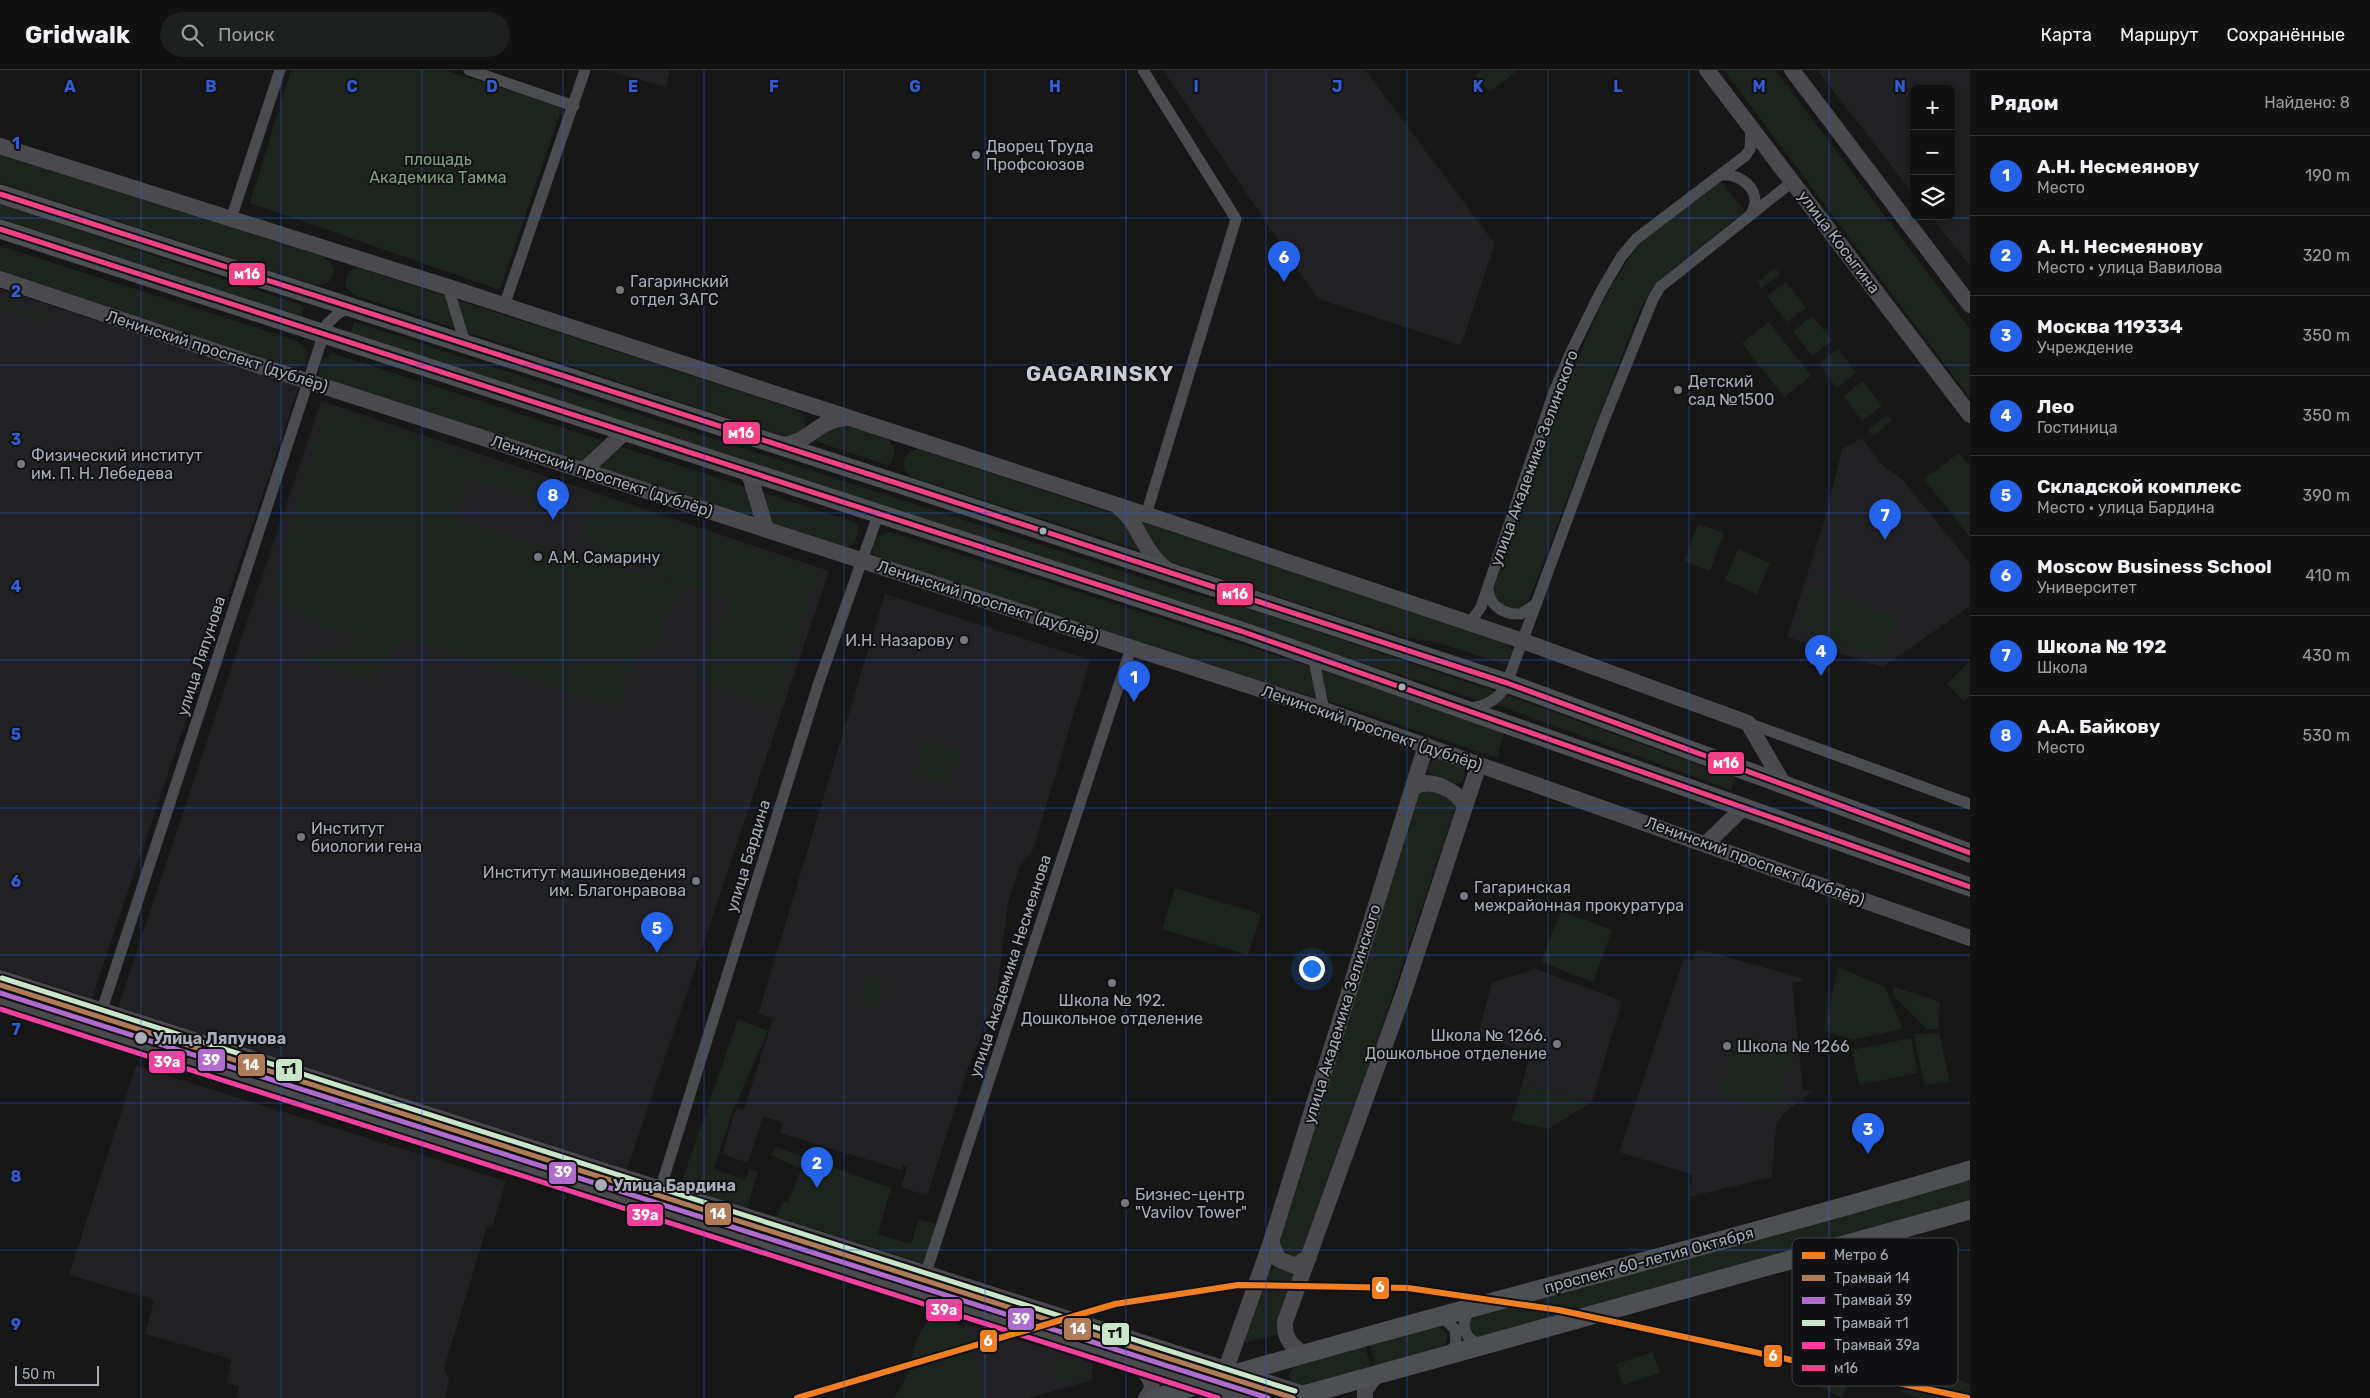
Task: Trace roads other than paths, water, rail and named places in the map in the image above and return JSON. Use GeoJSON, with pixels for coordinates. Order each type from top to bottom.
{"type":"FeatureCollection","features":[{"type":"Feature","properties":{"kind":"main road"},"geometry":{"type":"LineString","coordinates":[[0,194],[466,343],[1507,683],[1970,853]]}},
{"type":"Feature","properties":{"kind":"main road"},"geometry":{"type":"LineString","coordinates":[[0,229],[878,515],[1145,599],[1464,708],[1970,887]]}},
{"type":"Feature","properties":{"kind":"main road","name":"проспект 60-летия Октября"},"geometry":{"type":"LineString","coordinates":[[1155,1398],[1201,1384],[1233,1371],[1304,1354],[1436,1316],[1675,1254],[1970,1170]]}},
{"type":"Feature","properties":{"kind":"main road"},"geometry":{"type":"LineString","coordinates":[[1869,1238],[1970,1210]]}},
{"type":"Feature","properties":{"kind":"main road"},"geometry":{"type":"LineString","coordinates":[[1305,1397],[1482,1345],[1792,1259]]}},
{"type":"Feature","properties":{"kind":"street"},"geometry":{"type":"LineString","coordinates":[[231,220],[280,70]]}},
{"type":"Feature","properties":{"kind":"street"},"geometry":{"type":"LineString","coordinates":[[469,70],[574,106]]}},
{"type":"Feature","properties":{"kind":"street"},"geometry":{"type":"LineString","coordinates":[[504,306],[585,70]]}},
{"type":"Feature","properties":{"kind":"street"},"geometry":{"type":"LineString","coordinates":[[1143,70],[1236,219],[1146,515]]}},
{"type":"Feature","properties":{"kind":"street","name":"улица Косыгина"},"geometry":{"type":"LineString","coordinates":[[1707,70],[1970,415]]}},
{"type":"Feature","properties":{"kind":"street"},"geometry":{"type":"LineString","coordinates":[[1792,70],[1970,305]]}},
{"type":"Feature","properties":{"kind":"street","name":"улица Академика Зелинского"},"geometry":{"type":"LineString","coordinates":[[1470,623],[1478,613],[1488,589],[1554,392],[1570,354],[1600,293],[1627,247],[1745,156],[1750,149],[1750,127]]}},
{"type":"Feature","properties":{"kind":"street"},"geometry":{"type":"LineString","coordinates":[[0,146],[448,287],[1470,623],[1970,804]]}},
{"type":"Feature","properties":{"kind":"street"},"geometry":{"type":"LineString","coordinates":[[1721,175],[1737,176],[1744,180],[1755,197],[1752,214]]}},
{"type":"Feature","properties":{"kind":"street"},"geometry":{"type":"LineString","coordinates":[[1464,708],[1477,707],[1496,698],[1507,683],[1602,425],[1653,299],[1669,279],[1792,182]]}},
{"type":"Feature","properties":{"kind":"street","name":"Ленинский проспект (дублёр)"},"geometry":{"type":"LineString","coordinates":[[0,279],[308,382],[1324,710],[1970,938]]}},
{"type":"Feature","properties":{"kind":"street"},"geometry":{"type":"LineString","coordinates":[[448,287],[466,343]]}},
{"type":"Feature","properties":{"kind":"street","name":"улица Ляпунова"},"geometry":{"type":"LineString","coordinates":[[95,1031],[324,334],[332,318],[348,309],[358,309]]}},
{"type":"Feature","properties":{"kind":"street"},"geometry":{"type":"LineString","coordinates":[[780,445],[796,443],[828,421],[847,418]]}},
{"type":"Feature","properties":{"kind":"street"},"geometry":{"type":"LineString","coordinates":[[584,470],[625,432]]}},
{"type":"Feature","properties":{"kind":"street"},"geometry":{"type":"LineString","coordinates":[[749,473],[766,529]]}},
{"type":"Feature","properties":{"kind":"street"},"geometry":{"type":"LineString","coordinates":[[1115,505],[1128,516],[1155,560],[1171,572]]}},
{"type":"Feature","properties":{"kind":"street","name":"улица Бардина"},"geometry":{"type":"LineString","coordinates":[[654,1209],[819,682],[878,515]]}},
{"type":"Feature","properties":{"kind":"street","name":"улица Академика Зелинского"},"geometry":{"type":"LineString","coordinates":[[1488,589],[1492,602],[1504,611],[1521,614],[1536,604]]}},
{"type":"Feature","properties":{"kind":"street","name":"улица Академика Несмеянова"},"geometry":{"type":"LineString","coordinates":[[919,1294],[1131,648]]}},
{"type":"Feature","properties":{"kind":"street"},"geometry":{"type":"LineString","coordinates":[[1314,656],[1324,710]]}},
{"type":"Feature","properties":{"kind":"street"},"geometry":{"type":"LineString","coordinates":[[1748,723],[1784,785]]}},
{"type":"Feature","properties":{"kind":"street","name":"улица Академика Зелинского"},"geometry":{"type":"LineString","coordinates":[[1233,1371],[1262,1265],[1426,745]]}},
{"type":"Feature","properties":{"kind":"street"},"geometry":{"type":"LineString","coordinates":[[1304,1354],[1291,1345],[1285,1334],[1286,1322],[1404,992],[1479,764]]}},
{"type":"Feature","properties":{"kind":"street"},"geometry":{"type":"LineString","coordinates":[[1414,787],[1421,783],[1429,783],[1452,792],[1460,798],[1465,806]]}},
{"type":"Feature","properties":{"kind":"street"},"geometry":{"type":"LineString","coordinates":[[1706,844],[1744,806]]}},
{"type":"Feature","properties":{"kind":"street"},"geometry":{"type":"LineString","coordinates":[[0,978],[1233,1371],[1305,1397]]}},
{"type":"Feature","properties":{"kind":"street"},"geometry":{"type":"LineString","coordinates":[[0,1000],[1245,1398]]}},
{"type":"Feature","properties":{"kind":"street"},"geometry":{"type":"LineString","coordinates":[[1270,1242],[1278,1259],[1295,1266],[1309,1257]]}},
{"type":"Feature","properties":{"kind":"street"},"geometry":{"type":"LineString","coordinates":[[1262,1265],[1282,1263],[1298,1270],[1302,1278]]}},
{"type":"Feature","properties":{"kind":"street"},"geometry":{"type":"LineString","coordinates":[[1473,1307],[1466,1315],[1464,1326],[1470,1339],[1482,1345]]}},
{"type":"Feature","properties":{"kind":"street"},"geometry":{"type":"LineString","coordinates":[[1436,1316],[1444,1319],[1455,1329],[1456,1344],[1446,1356]]}},
{"type":"Feature","properties":{"kind":"street"},"geometry":{"type":"LineString","coordinates":[[1136,1362],[1150,1377],[1151,1393],[1146,1398]]}},
{"type":"Feature","properties":{"kind":"street"},"geometry":{"type":"LineString","coordinates":[[1365,1398],[1366,1390],[1376,1375]]}},
{"type":"Feature","properties":{"kind":"metro line","name":"6"},"geometry":{"type":"LineString","coordinates":[[797,1398],[1115,1304],[1238,1285],[1408,1288],[1559,1310],[1792,1360]]}},
{"type":"Feature","properties":{"kind":"metro line","name":"6"},"geometry":{"type":"LineString","coordinates":[[1912,1386],[1968,1398]]}},
{"type":"Feature","properties":{"kind":"tram line","name":"т1"},"geometry":{"type":"LineString","coordinates":[[2,978],[1295,1391]]}},
{"type":"Feature","properties":{"kind":"tram line","name":"14"},"geometry":{"type":"LineString","coordinates":[[0,985],[1293,1398]]}},
{"type":"Feature","properties":{"kind":"tram line","name":"39"},"geometry":{"type":"LineString","coordinates":[[0,993],[1268,1398]]}},
{"type":"Feature","properties":{"kind":"tram line","name":"39а"},"geometry":{"type":"LineString","coordinates":[[0,1009],[1218,1398]]}},
{"type":"Feature","properties":{"kind":"place","name":"Дворец Труда Профсоюзов"},"geometry":{"type":"Point","coordinates":[976,155]}},
{"type":"Feature","properties":{"kind":"place","name":"Moscow Business School"},"geometry":{"type":"Point","coordinates":[1284,282]}},
{"type":"Feature","properties":{"kind":"place","name":"Гагаринский отдел ЗАГС"},"geometry":{"type":"Point","coordinates":[620,290]}},
{"type":"Feature","properties":{"kind":"place","name":"Детский сад №1500"},"geometry":{"type":"Point","coordinates":[1678,390]}},
{"type":"Feature","properties":{"kind":"place","name":"Физический институт им. П. Н. Лебедева"},"geometry":{"type":"Point","coordinates":[21,464]}},
{"type":"Feature","properties":{"kind":"place","name":"А.А. Байкову"},"geometry":{"type":"Point","coordinates":[553,520]}},
{"type":"Feature","properties":{"kind":"place","name":"Школа № 192"},"geometry":{"type":"Point","coordinates":[1885,540]}},
{"type":"Feature","properties":{"kind":"place","name":"А.М. Самарину"},"geometry":{"type":"Point","coordinates":[538,557]}},
{"type":"Feature","properties":{"kind":"place","name":"И.Н. Назарову"},"geometry":{"type":"Point","coordinates":[964,640]}},
{"type":"Feature","properties":{"kind":"place","name":"Лео"},"geometry":{"type":"Point","coordinates":[1821,676]}},
{"type":"Feature","properties":{"kind":"place","name":"А.Н. Несмеянову"},"geometry":{"type":"Point","coordinates":[1134,702]}},
{"type":"Feature","properties":{"kind":"place","name":"Институт биологии гена"},"geometry":{"type":"Point","coordinates":[301,837]}},
{"type":"Feature","properties":{"kind":"place","name":"Институт машиноведения им. Благонравова"},"geometry":{"type":"Point","coordinates":[696,881]}},
{"type":"Feature","properties":{"kind":"place","name":"Гагаринская межрайонная прокуратура"},"geometry":{"type":"Point","coordinates":[1464,896]}},
{"type":"Feature","properties":{"kind":"place","name":"Складской комплекс"},"geometry":{"type":"Point","coordinates":[657,953]}},
{"type":"Feature","properties":{"kind":"place","name":"Школа № 192. Дошкольное отделение"},"geometry":{"type":"Point","coordinates":[1112,983]}},
{"type":"Feature","properties":{"kind":"place","name":"Улица Ляпунова"},"geometry":{"type":"Point","coordinates":[141,1038]}},
{"type":"Feature","properties":{"kind":"place","name":"Школа № 1266. Дошкольное отделение"},"geometry":{"type":"Point","coordinates":[1557,1044]}},
{"type":"Feature","properties":{"kind":"place","name":"Школа № 1266"},"geometry":{"type":"Point","coordinates":[1727,1046]}},
{"type":"Feature","properties":{"kind":"place","name":"Москва 119334"},"geometry":{"type":"Point","coordinates":[1868,1154]}},
{"type":"Feature","properties":{"kind":"place","name":"Улица Бардина"},"geometry":{"type":"Point","coordinates":[601,1185]}},
{"type":"Feature","properties":{"kind":"place","name":"А. Н. Несмеянову"},"geometry":{"type":"Point","coordinates":[817,1188]}},
{"type":"Feature","properties":{"kind":"place","name":"Бизнес-центр \"Vavilov Tower\""},"geometry":{"type":"Point","coordinates":[1125,1203]}},
{"type":"Feature","properties":{"kind":"district","name":"GAGARINSKY"},"geometry":{"type":"Point","coordinates":[1100,373]}},
{"type":"Feature","properties":{"kind":"park label","name":"площадь Академика Тамма"},"geometry":{"type":"Point","coordinates":[438,168]}}]}
